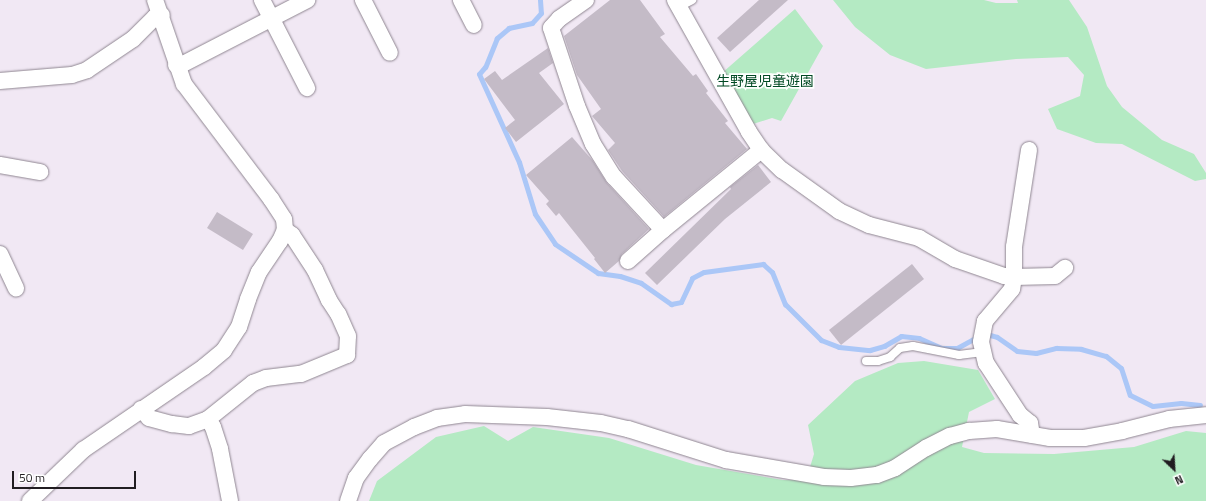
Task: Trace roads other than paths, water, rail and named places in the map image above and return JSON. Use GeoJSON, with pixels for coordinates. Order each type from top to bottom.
{"type":"FeatureCollection","features":[{"type":"Feature","properties":{"kind":"street"},"geometry":{"type":"LineString","coordinates":[[262,0],[307,88]]}},
{"type":"Feature","properties":{"kind":"street"},"geometry":{"type":"LineString","coordinates":[[176,65],[183,64],[307,0]]}},
{"type":"Feature","properties":{"kind":"street"},"geometry":{"type":"LineString","coordinates":[[363,0],[390,53]]}},
{"type":"Feature","properties":{"kind":"street"},"geometry":{"type":"LineString","coordinates":[[461,0],[474,25]]}},
{"type":"Feature","properties":{"kind":"street"},"geometry":{"type":"LineString","coordinates":[[586,0],[559,19],[551,28],[577,106],[593,144],[614,177],[663,230]]}},
{"type":"Feature","properties":{"kind":"street"},"geometry":{"type":"LineString","coordinates":[[682,2],[749,132],[761,150],[782,170],[840,211],[869,225],[919,238],[955,259],[1004,276],[1055,276],[1065,268]]}},
{"type":"Feature","properties":{"kind":"street"},"geometry":{"type":"LineString","coordinates":[[30,501],[83,450],[204,367],[224,350],[239,327],[248,299],[260,272],[286,230],[284,219],[271,199],[184,84],[176,65],[158,7]]}},
{"type":"Feature","properties":{"kind":"street"},"geometry":{"type":"LineString","coordinates":[[0,81],[72,75],[87,70],[133,39],[155,17],[158,7]]}},
{"type":"Feature","properties":{"kind":"street"},"geometry":{"type":"LineString","coordinates":[[628,261],[663,230],[761,150]]}},
{"type":"Feature","properties":{"kind":"street"},"geometry":{"type":"LineString","coordinates":[[1029,150],[1014,247],[1014,276],[1012,289],[985,321],[981,342],[986,363],[1020,415],[1030,423],[1032,435]]}},
{"type":"Feature","properties":{"kind":"street"},"geometry":{"type":"LineString","coordinates":[[0,165],[40,172]]}},
{"type":"Feature","properties":{"kind":"street"},"geometry":{"type":"LineString","coordinates":[[141,409],[149,418],[172,424],[188,426],[208,419],[253,383],[266,378],[301,374],[347,355],[348,336],[338,314],[328,300],[315,270],[292,235],[286,230]]}},
{"type":"Feature","properties":{"kind":"street"},"geometry":{"type":"LineString","coordinates":[[0,254],[16,288]]}},
{"type":"Feature","properties":{"kind":"street"},"geometry":{"type":"LineString","coordinates":[[348,501],[356,478],[384,443],[414,426],[437,418],[466,414],[547,418],[601,423],[628,429],[726,460],[824,477],[851,478],[877,475],[895,468],[926,448],[950,436],[969,431],[997,429],[1050,438],[1084,438],[1122,432],[1169,419],[1206,415]]}},
{"type":"Feature","properties":{"kind":"street"},"geometry":{"type":"LineString","coordinates":[[208,419],[213,427],[220,449],[230,501]]}},
{"type":"Feature","properties":{"kind":"lane"},"geometry":{"type":"LineString","coordinates":[[866,361],[878,361],[890,357],[900,348],[913,346],[960,355],[983,352]]}},
{"type":"Feature","properties":{"kind":"waterway"},"geometry":{"type":"LineString","coordinates":[[540,0],[541,13],[532,23],[509,28],[497,38],[485,67],[479,74],[519,162],[535,214],[555,244],[598,273],[620,276],[641,283],[671,304],[681,302],[692,278],[704,272],[763,264],[772,272],[785,304],[821,340],[839,347],[870,350],[884,346],[901,336],[919,338],[941,348],[957,348],[975,338]]}},
{"type":"Feature","properties":{"kind":"waterway"},"geometry":{"type":"LineString","coordinates":[[990,335],[997,337],[1017,351],[1036,353],[1056,348],[1081,349],[1106,356],[1121,368],[1130,395],[1153,406],[1181,403],[1200,405]]}},
{"type":"Feature","properties":{"kind":"park label","name":"生野屋児童遊園"},"geometry":{"type":"Point","coordinates":[765,81]}}]}
